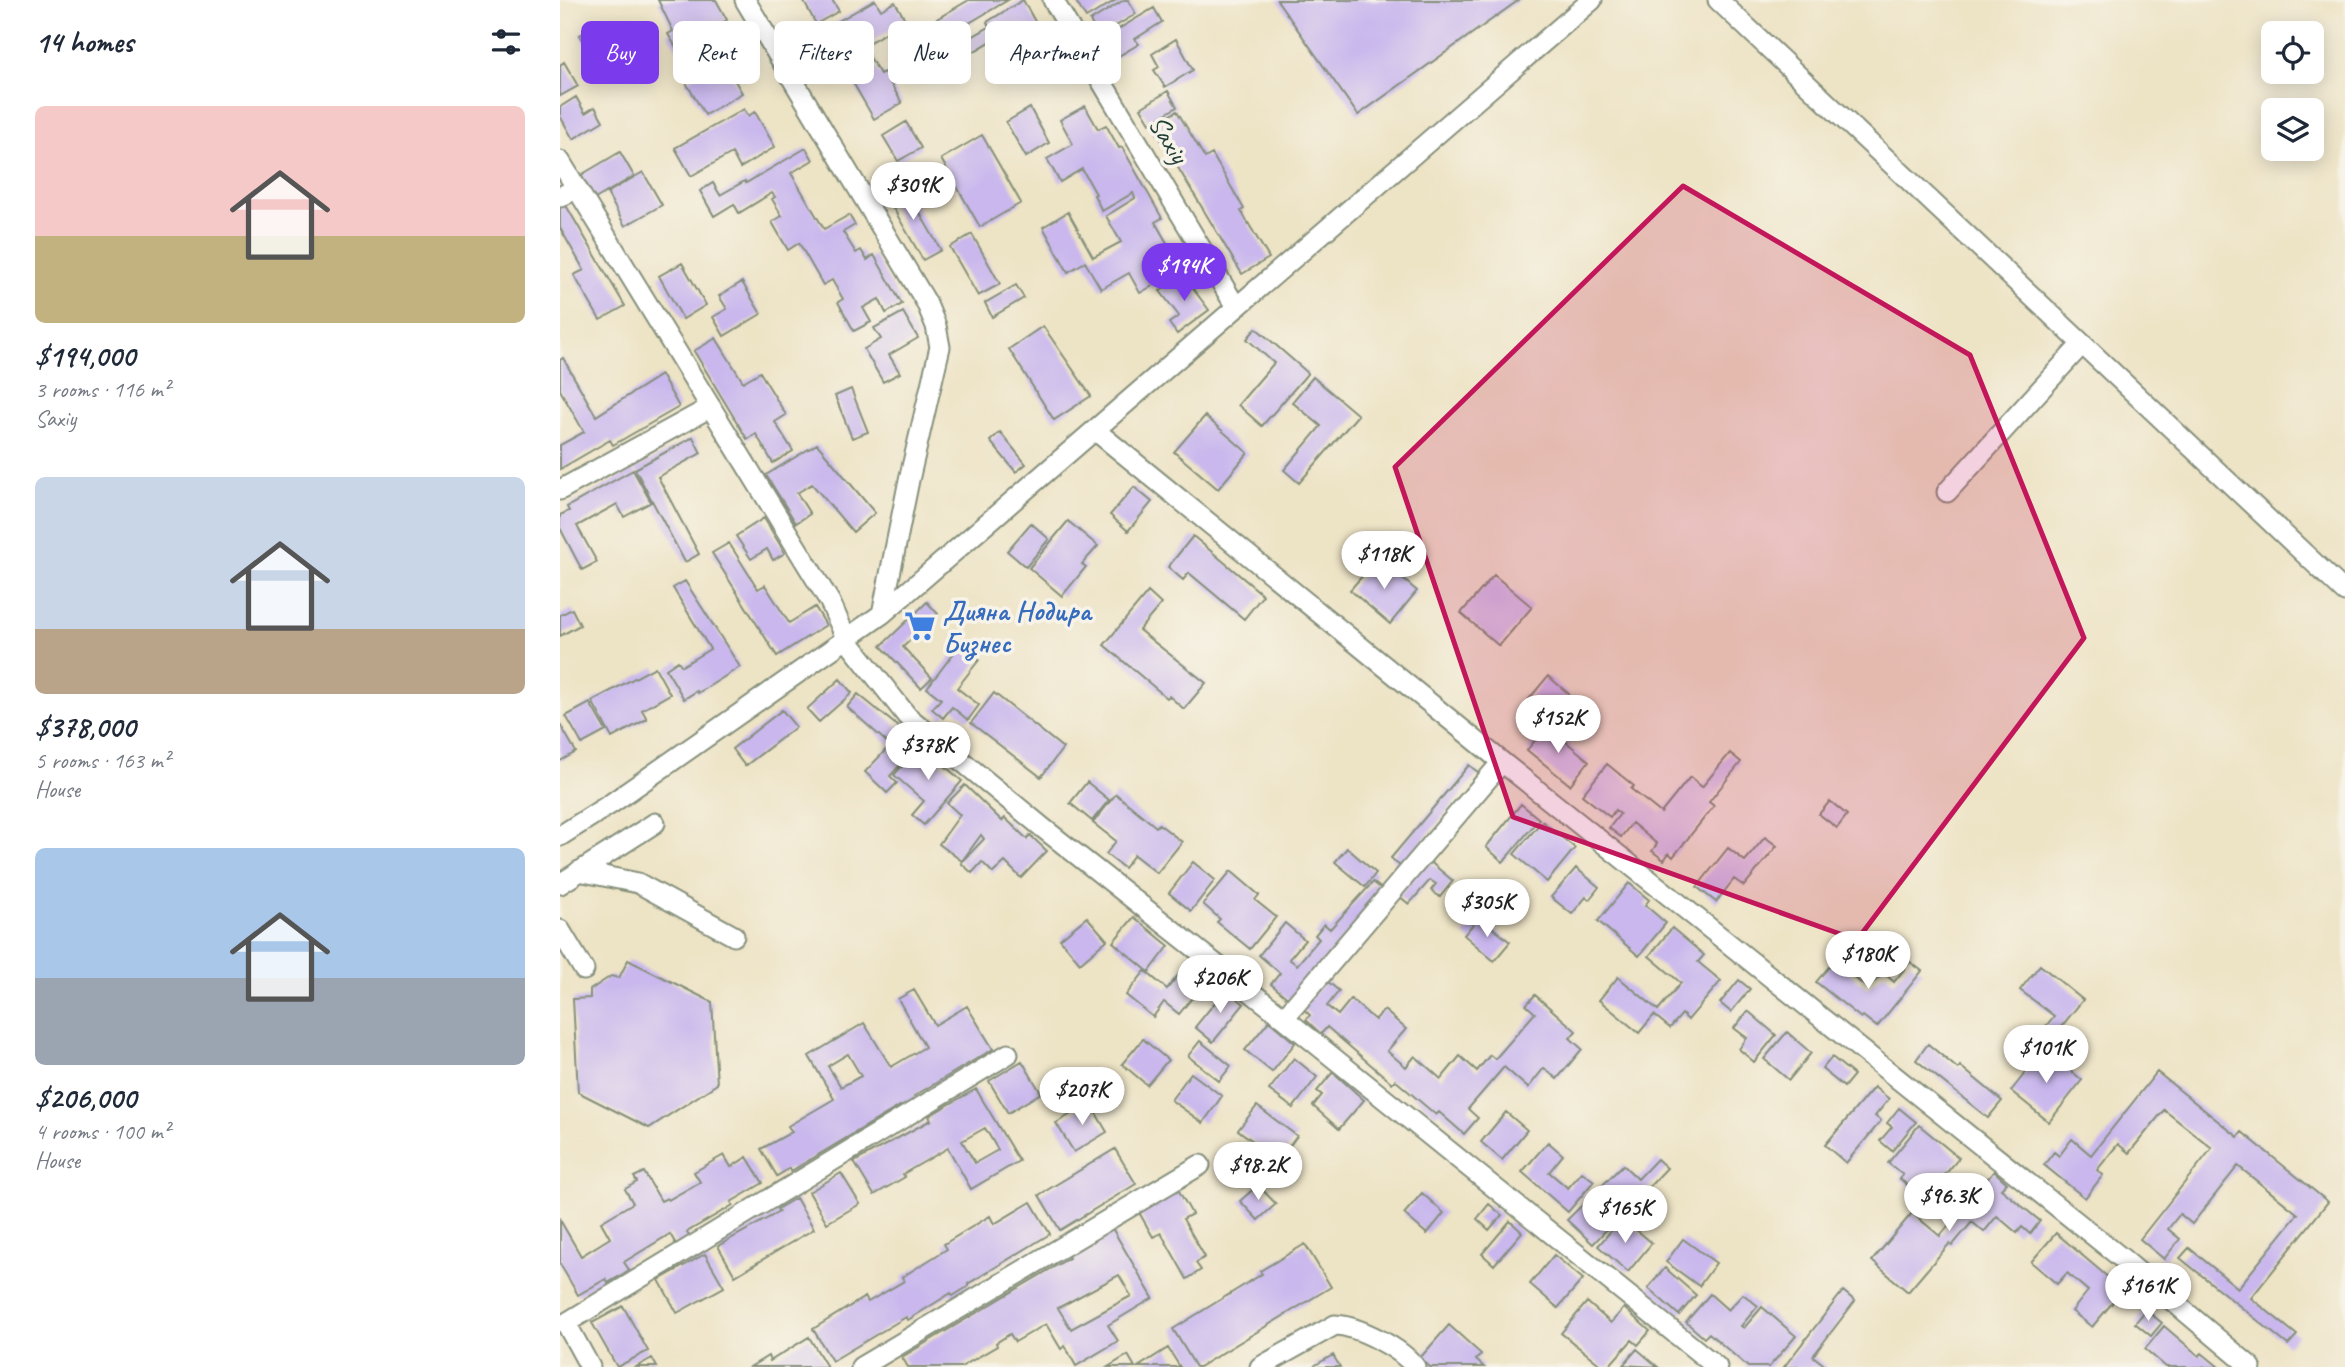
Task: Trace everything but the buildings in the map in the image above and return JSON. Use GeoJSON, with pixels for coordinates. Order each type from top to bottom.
{"type":"FeatureCollection","features":[{"type":"Feature","properties":{"kind":"street"},"geometry":{"type":"LineString","coordinates":[[745,0],[926,302],[936,326],[940,347],[936,373],[909,480],[882,614]]}},
{"type":"Feature","properties":{"kind":"street","name":"Saxiy"},"geometry":{"type":"LineString","coordinates":[[1054,0],[1236,307]]}},
{"type":"Feature","properties":{"kind":"street"},"geometry":{"type":"LineString","coordinates":[[560,836],[612,803],[882,614],[1592,0]]}},
{"type":"Feature","properties":{"kind":"street"},"geometry":{"type":"LineString","coordinates":[[1718,0],[2345,592]]}},
{"type":"Feature","properties":{"kind":"street"},"geometry":{"type":"LineString","coordinates":[[560,161],[569,192],[711,407],[830,602],[847,640],[907,716],[1043,828],[1284,1018],[1717,1367]]}},
{"type":"Feature","properties":{"kind":"street"},"geometry":{"type":"LineString","coordinates":[[1947,492],[2082,344]]}},
{"type":"Feature","properties":{"kind":"street"},"geometry":{"type":"LineString","coordinates":[[560,490],[711,407]]}},
{"type":"Feature","properties":{"kind":"street"},"geometry":{"type":"LineString","coordinates":[[1096,431],[1502,762],[2124,1260],[2251,1367]]}},
{"type":"Feature","properties":{"kind":"street"},"geometry":{"type":"LineString","coordinates":[[1284,1018],[1502,762]]}},
{"type":"Feature","properties":{"kind":"street"},"geometry":{"type":"LineString","coordinates":[[560,884],[655,823]]}},
{"type":"Feature","properties":{"kind":"street"},"geometry":{"type":"LineString","coordinates":[[579,871],[638,883],[734,936]]}},
{"type":"Feature","properties":{"kind":"street"},"geometry":{"type":"LineString","coordinates":[[560,930],[584,970]]}},
{"type":"Feature","properties":{"kind":"street"},"geometry":{"type":"LineString","coordinates":[[590,1367],[563,1318],[1008,1054]]}},
{"type":"Feature","properties":{"kind":"street"},"geometry":{"type":"LineString","coordinates":[[861,1367],[1200,1165]]}},
{"type":"Feature","properties":{"kind":"street"},"geometry":{"type":"LineString","coordinates":[[1260,1367],[1335,1325],[1358,1329],[1408,1358],[1415,1367]]}},
{"type":"Feature","properties":{"kind":"highlighted area"},"geometry":{"type":"Polygon","coordinates":[[[1683,186],[1970,355],[2084,638],[1857,940],[1513,817],[1395,467],[1683,186]]]}},
{"type":"Feature","properties":{"kind":"place","name":"Дияна Нодира Бизнес"},"geometry":{"type":"Point","coordinates":[920,626]}}]}
